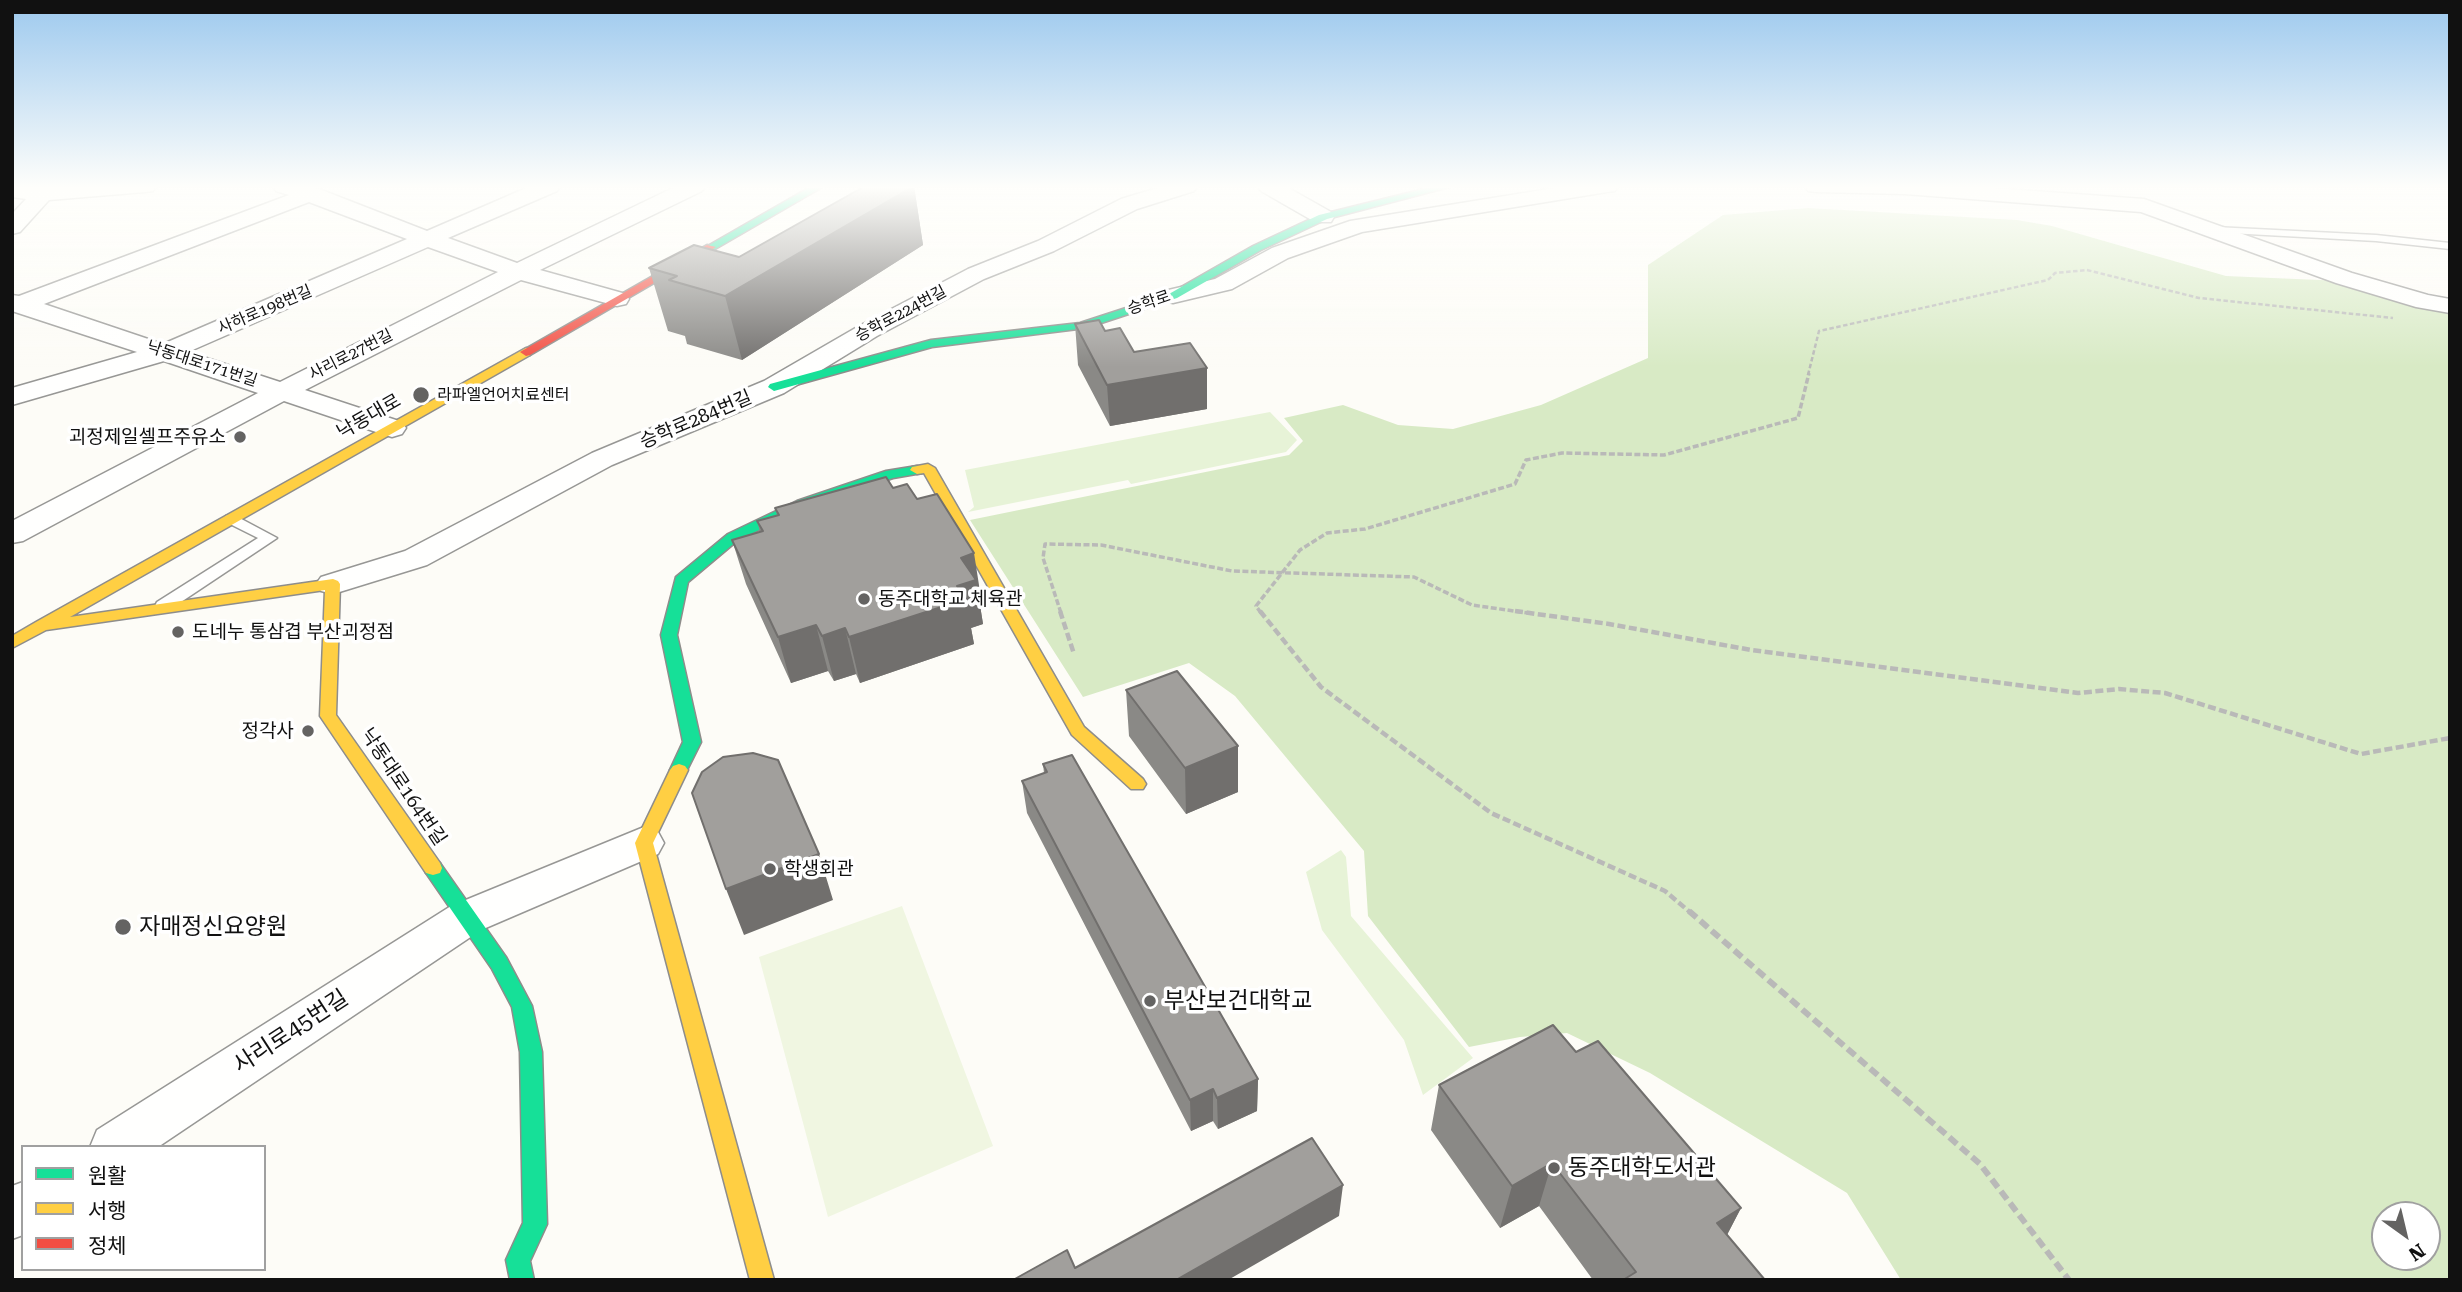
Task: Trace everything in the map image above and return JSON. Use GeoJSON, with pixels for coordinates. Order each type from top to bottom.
{"type":"FeatureCollection","features":[{"type":"Feature","properties":{"kind":"street"},"geometry":{"type":"LineString","coordinates":[[16,304],[171,246]]}},
{"type":"Feature","properties":{"kind":"street","name":"사하로198번길"},"geometry":{"type":"LineString","coordinates":[[12,397],[166,352],[412,246]]}},
{"type":"Feature","properties":{"kind":"street"},"geometry":{"type":"LineString","coordinates":[[449,246],[516,271],[617,299]]}},
{"type":"Feature","properties":{"kind":"street","name":"사리로27번길"},"geometry":{"type":"LineString","coordinates":[[12,534],[281,390],[568,246]]}},
{"type":"Feature","properties":{"kind":"street","name":"낙동대로"},"geometry":{"type":"LineString","coordinates":[[12,643],[711,246]]}},
{"type":"Feature","properties":{"kind":"street","name":"승학로224번길"},"geometry":{"type":"LineString","coordinates":[[774,387],[868,331],[976,274],[1045,246]]}},
{"type":"Feature","properties":{"kind":"street","name":"승학로"},"geometry":{"type":"LineString","coordinates":[[1082,326],[1173,296],[1261,246]]}},
{"type":"Feature","properties":{"kind":"street"},"geometry":{"type":"LineString","coordinates":[[1173,296],[1223,284],[1280,253],[1299,246]]}},
{"type":"Feature","properties":{"kind":"street"},"geometry":{"type":"LineString","coordinates":[[2259,246],[2344,278],[2425,302],[2450,306]]}},
{"type":"Feature","properties":{"kind":"street","name":"낙동대로171번길"},"geometry":{"type":"LineString","coordinates":[[16,304],[392,428]]}},
{"type":"Feature","properties":{"kind":"street","name":"승학로284번길"},"geometry":{"type":"LineString","coordinates":[[333,583],[416,558],[602,459],[774,387],[931,344],[1082,326]]}},
{"type":"Feature","properties":{"kind":"street"},"geometry":{"type":"LineString","coordinates":[[762,1280],[644,843],[692,742],[669,635],[681,580],[733,537],[802,504],[891,474],[928,468],[1078,731],[1137,784]]}},
{"type":"Feature","properties":{"kind":"street"},"geometry":{"type":"LineString","coordinates":[[41,626],[333,583]]}},
{"type":"Feature","properties":{"kind":"street","name":"낙동대로164번길"},"geometry":{"type":"LineString","coordinates":[[333,583],[328,716],[499,963],[522,1006],[531,1052],[535,1224],[518,1261],[522,1280]]}},
{"type":"Feature","properties":{"kind":"street","name":"사리로45번길"},"geometry":{"type":"LineString","coordinates":[[118,1145],[466,918],[644,843]]}},
{"type":"Feature","properties":{"kind":"lane"},"geometry":{"type":"LineString","coordinates":[[158,609],[269,538],[232,519]]}},
{"type":"Feature","properties":{"kind":"path"},"geometry":{"type":"LineString","coordinates":[[2069,1280],[1980,1164],[1665,891],[1491,813],[1321,687],[1256,606],[1306,543],[1342,527],[1365,528],[1515,484],[1526,460],[1562,453],[1664,455],[1798,418],[1819,331],[2048,280],[2055,273],[2087,270],[2199,298],[2407,319]]}},
{"type":"Feature","properties":{"kind":"path"},"geometry":{"type":"LineString","coordinates":[[1076,661],[1043,558],[1045,544],[1101,545],[1232,571],[1414,577],[1472,605],[1609,624],[1751,650],[2078,693],[2119,690],[2165,693],[2361,754],[2450,738]]}},
{"type":"Feature","properties":{"kind":"green space"},"geometry":{"type":"Polygon","coordinates":[[[1676,246],[2123,246],[2226,276],[2343,281],[2450,313],[2450,1280],[1901,1280],[1847,1193],[1650,1073],[1567,1033],[1520,1037],[1469,1047],[1368,916],[1364,851],[1235,696],[1189,663],[1083,697],[970,520],[1289,455],[1303,441],[1284,418],[1343,405],[1398,425],[1453,429],[1541,405],[1648,358],[1648,265],[1676,246]]]}},
{"type":"Feature","properties":{"kind":"green space"},"geometry":{"type":"Polygon","coordinates":[[[1270,412],[1297,440],[1286,452],[1131,484],[1128,480],[968,512],[974,507],[965,470],[1270,412]]]}},
{"type":"Feature","properties":{"kind":"green space"},"geometry":{"type":"Polygon","coordinates":[[[1341,850],[1346,857],[1351,916],[1473,1058],[1423,1095],[1404,1040],[1322,930],[1306,872],[1341,850]]]}},
{"type":"Feature","properties":{"kind":"green space"},"geometry":{"type":"Polygon","coordinates":[[[902,906],[993,1146],[828,1217],[759,957],[902,906]]]}},
{"type":"Feature","properties":{"kind":"building"},"geometry":{"type":"Polygon","coordinates":[[[691,246],[739,257],[758,246],[810,246],[725,296],[669,280],[677,276],[649,268],[691,246]]]}},
{"type":"Feature","properties":{"kind":"building"},"geometry":{"type":"Polygon","coordinates":[[[1099,320],[1105,331],[1120,328],[1134,352],[1190,343],[1207,368],[1107,385],[1075,324],[1099,320]]]}},
{"type":"Feature","properties":{"kind":"building","name":"동주대학교 체육관"},"geometry":{"type":"Polygon","coordinates":[[[886,477],[893,488],[907,484],[917,499],[937,494],[974,553],[961,558],[976,580],[957,586],[966,599],[849,637],[845,628],[822,636],[816,625],[778,637],[732,540],[763,531],[757,521],[779,515],[775,508],[886,477]]]}},
{"type":"Feature","properties":{"kind":"building"},"geometry":{"type":"Polygon","coordinates":[[[1177,671],[1238,746],[1185,768],[1126,690],[1177,671]]]}},
{"type":"Feature","properties":{"kind":"building"},"geometry":{"type":"Polygon","coordinates":[[[753,753],[778,760],[819,854],[726,889],[692,793],[702,772],[723,757],[753,753]]]}},
{"type":"Feature","properties":{"kind":"building"},"geometry":{"type":"Polygon","coordinates":[[[1072,755],[1258,1079],[1217,1098],[1213,1089],[1190,1100],[1022,781],[1047,772],[1043,764],[1072,755]]]}},
{"type":"Feature","properties":{"kind":"building"},"geometry":{"type":"Polygon","coordinates":[[[1553,1025],[1576,1052],[1598,1041],[1741,1208],[1717,1223],[1765,1280],[1623,1280],[1636,1272],[1552,1163],[1512,1186],[1439,1085],[1553,1025]]]}},
{"type":"Feature","properties":{"kind":"building"},"geometry":{"type":"Polygon","coordinates":[[[1312,1138],[1343,1185],[1176,1280],[1013,1280],[1067,1250],[1075,1268],[1312,1138]]]}},
{"type":"Feature","properties":{"kind":"traffic: fast"},"geometry":{"type":"LineString","coordinates":[[774,387],[931,344],[1082,326],[1173,296],[1261,246]]}},
{"type":"Feature","properties":{"kind":"traffic: fast"},"geometry":{"type":"LineString","coordinates":[[679,770],[692,742],[669,635],[681,580],[733,537],[802,504],[891,474],[917,470]]}},
{"type":"Feature","properties":{"kind":"traffic: fast"},"geometry":{"type":"LineString","coordinates":[[433,868],[499,963],[522,1006],[531,1052],[535,1224],[518,1260],[522,1280]]}},
{"type":"Feature","properties":{"kind":"traffic: slow"},"geometry":{"type":"LineString","coordinates":[[12,643],[526,352]]}},
{"type":"Feature","properties":{"kind":"traffic: slow"},"geometry":{"type":"LineString","coordinates":[[917,470],[928,468],[1078,731],[1137,784]]}},
{"type":"Feature","properties":{"kind":"traffic: slow"},"geometry":{"type":"LineString","coordinates":[[41,626],[333,584],[328,716],[433,868]]}},
{"type":"Feature","properties":{"kind":"traffic: slow"},"geometry":{"type":"LineString","coordinates":[[679,770],[644,843],[762,1280]]}},
{"type":"Feature","properties":{"kind":"traffic: jam"},"geometry":{"type":"LineString","coordinates":[[526,352],[711,247]]}},
{"type":"Feature","properties":{"kind":"place","name":"라파엘언어치료센터"},"geometry":{"type":"Point","coordinates":[421,395]}},
{"type":"Feature","properties":{"kind":"place","name":"괴정제일셀프주유소"},"geometry":{"type":"Point","coordinates":[240,437]}},
{"type":"Feature","properties":{"kind":"place","name":"동주대학교 체육관"},"geometry":{"type":"Point","coordinates":[864,599]}},
{"type":"Feature","properties":{"kind":"place","name":"도네누 통삼겹 부산괴정점"},"geometry":{"type":"Point","coordinates":[178,632]}},
{"type":"Feature","properties":{"kind":"place","name":"정각사"},"geometry":{"type":"Point","coordinates":[308,731]}},
{"type":"Feature","properties":{"kind":"place","name":"학생회관"},"geometry":{"type":"Point","coordinates":[770,869]}},
{"type":"Feature","properties":{"kind":"place","name":"자매정신요양원"},"geometry":{"type":"Point","coordinates":[123,927]}},
{"type":"Feature","properties":{"kind":"place","name":"부산보건대학교"},"geometry":{"type":"Point","coordinates":[1150,1001]}},
{"type":"Feature","properties":{"kind":"place","name":"동주대학도서관"},"geometry":{"type":"Point","coordinates":[1554,1168]}}]}
